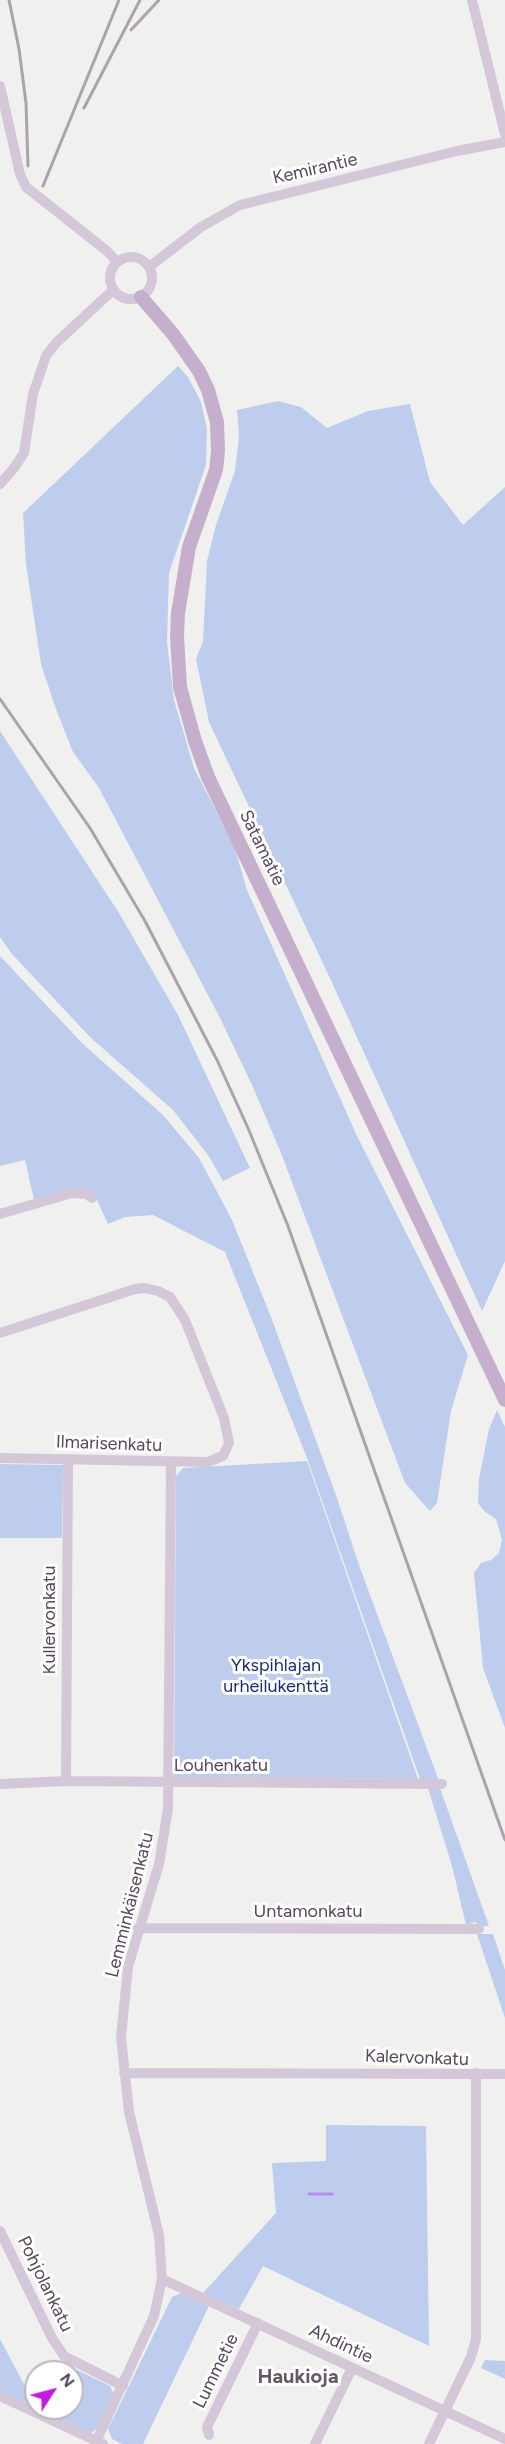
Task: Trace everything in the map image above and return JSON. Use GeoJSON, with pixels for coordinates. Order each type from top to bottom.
{"type":"FeatureCollection","features":[{"type":"Feature","properties":{"kind":"main road","name":"Satamatie"},"geometry":{"type":"LineString","coordinates":[[141,297],[173,334],[199,370],[208,390],[217,422],[216,470],[189,547],[178,612],[180,687],[195,741],[208,777],[505,1400]]}},
{"type":"Feature","properties":{"kind":"street"},"geometry":{"type":"LineString","coordinates":[[472,0],[505,134]]}},
{"type":"Feature","properties":{"kind":"street"},"geometry":{"type":"LineString","coordinates":[[0,86],[20,174],[26,187],[107,251],[117,262]]}},
{"type":"Feature","properties":{"kind":"street","name":"Kemirantie"},"geometry":{"type":"LineString","coordinates":[[149,267],[201,227],[240,205],[457,151],[505,142]]}},
{"type":"Feature","properties":{"kind":"street"},"geometry":{"type":"LineString","coordinates":[[130,257],[137,258],[149,267],[151,286],[141,297],[124,299],[113,290],[110,277],[117,262],[130,257]]}},
{"type":"Feature","properties":{"kind":"street"},"geometry":{"type":"LineString","coordinates":[[0,484],[24,453],[33,394],[46,356],[56,343],[113,290]]}},
{"type":"Feature","properties":{"kind":"street"},"geometry":{"type":"LineString","coordinates":[[0,1214],[72,1193],[87,1194],[92,1198]]}},
{"type":"Feature","properties":{"kind":"street","name":"Ilmarisenkatu"},"geometry":{"type":"LineString","coordinates":[[0,1333],[135,1288],[158,1291],[170,1297],[185,1320],[228,1432],[229,1443],[227,1449],[217,1460],[208,1462],[0,1458]]}},
{"type":"Feature","properties":{"kind":"street","name":"Kullervonkatu"},"geometry":{"type":"LineString","coordinates":[[66,1781],[68,1459]]}},
{"type":"Feature","properties":{"kind":"street","name":"Lemminkäisenkatu"},"geometry":{"type":"LineString","coordinates":[[98,2443],[154,2316],[162,2278],[159,2235],[135,2142],[121,2037],[128,1967],[159,1864],[165,1834],[170,1782],[171,1463]]}},
{"type":"Feature","properties":{"kind":"street","name":"Louhenkatu"},"geometry":{"type":"LineString","coordinates":[[0,1784],[66,1781],[442,1784]]}},
{"type":"Feature","properties":{"kind":"street","name":"Untamonkatu"},"geometry":{"type":"LineString","coordinates":[[138,1928],[479,1929]]}},
{"type":"Feature","properties":{"kind":"street","name":"Kalervonkatu"},"geometry":{"type":"LineString","coordinates":[[124,2073],[476,2073],[476,2339],[471,2357],[429,2444]]}},
{"type":"Feature","properties":{"kind":"street"},"geometry":{"type":"LineString","coordinates":[[476,2073],[505,2074]]}},
{"type":"Feature","properties":{"kind":"street","name":"Pohjolankatu"},"geometry":{"type":"LineString","coordinates":[[0,2232],[52,2338],[64,2356],[123,2386]]}},
{"type":"Feature","properties":{"kind":"street","name":"Ahdintie"},"geometry":{"type":"LineString","coordinates":[[162,2278],[505,2439]]}},
{"type":"Feature","properties":{"kind":"street","name":"Lummetie"},"geometry":{"type":"LineString","coordinates":[[209,2435],[207,2427],[258,2323]]}},
{"type":"Feature","properties":{"kind":"street"},"geometry":{"type":"LineString","coordinates":[[315,2444],[352,2368]]}},
{"type":"Feature","properties":{"kind":"street"},"geometry":{"type":"LineString","coordinates":[[0,2396],[98,2443]]}},
{"type":"Feature","properties":{"kind":"green space"},"geometry":{"type":"Polygon","coordinates":[[[178,366],[188,377],[201,402],[207,429],[206,465],[169,573],[167,642],[174,700],[194,768],[235,848],[247,890],[357,1136],[468,1355],[451,1411],[437,1503],[430,1511],[405,1483],[281,1153],[252,1085],[219,1016],[99,788],[73,752],[41,664],[26,564],[23,513],[178,366]]]}},
{"type":"Feature","properties":{"kind":"green space"},"geometry":{"type":"Polygon","coordinates":[[[278,401],[301,407],[327,428],[368,411],[410,404],[430,482],[463,525],[505,487],[505,1261],[482,1311],[328,974],[209,722],[196,659],[203,641],[207,561],[216,525],[235,471],[239,436],[237,410],[278,401]]]}},
{"type":"Feature","properties":{"kind":"green space"},"geometry":{"type":"Polygon","coordinates":[[[0,731],[119,913],[178,1015],[250,1168],[223,1181],[208,1155],[173,1110],[91,1038],[12,954],[0,937],[0,731]]]}},
{"type":"Feature","properties":{"kind":"green space"},"geometry":{"type":"Polygon","coordinates":[[[0,956],[82,1043],[164,1116],[199,1158],[214,1186],[232,1220],[271,1317],[439,1781],[420,1779],[307,1458],[225,1252],[153,1215],[125,1217],[108,1224],[95,1196],[34,1200],[25,1160],[0,1166],[0,956]]]}},
{"type":"Feature","properties":{"kind":"green space"},"geometry":{"type":"Polygon","coordinates":[[[497,1410],[505,1427],[505,1728],[483,1668],[474,1573],[481,1563],[491,1560],[499,1553],[502,1540],[496,1519],[484,1511],[478,1503],[479,1479],[489,1429],[497,1410]]]}},
{"type":"Feature","properties":{"kind":"green space","name":"Ykspihlajan urheilukenttä"},"geometry":{"type":"Polygon","coordinates":[[[307,1461],[418,1779],[174,1777],[176,1476],[183,1468],[307,1461]]]}},
{"type":"Feature","properties":{"kind":"green space"},"geometry":{"type":"Polygon","coordinates":[[[0,1464],[63,1465],[62,1538],[0,1538],[0,1464]]]}},
{"type":"Feature","properties":{"kind":"green space"},"geometry":{"type":"Polygon","coordinates":[[[428,1788],[440,1788],[489,1926],[478,1927],[476,1922],[466,1925],[452,1866],[428,1788]]]}},
{"type":"Feature","properties":{"kind":"green space"},"geometry":{"type":"Polygon","coordinates":[[[477,1934],[493,1934],[505,1970],[505,2018],[477,1934]]]}},
{"type":"Feature","properties":{"kind":"green space"},"geometry":{"type":"Polygon","coordinates":[[[326,2125],[426,2126],[429,2346],[263,2266],[239,2309],[203,2293],[276,2213],[272,2163],[326,2161],[326,2125]]]}},
{"type":"Feature","properties":{"kind":"green space"},"geometry":{"type":"Polygon","coordinates":[[[181,2293],[209,2306],[143,2444],[122,2444],[112,2439],[108,2429],[172,2297],[181,2293]]]}},
{"type":"Feature","properties":{"kind":"green space"},"geometry":{"type":"Polygon","coordinates":[[[0,2339],[24,2384],[24,2402],[0,2391],[0,2339]]]}},
{"type":"Feature","properties":{"kind":"green space"},"geometry":{"type":"Polygon","coordinates":[[[485,2360],[505,2361],[505,2379],[481,2368],[485,2360]]]}},
{"type":"Feature","properties":{"kind":"green space"},"geometry":{"type":"Polygon","coordinates":[[[84,2373],[110,2386],[114,2394],[98,2428],[91,2433],[62,2420],[84,2420],[84,2373]]]}},
{"type":"Feature","properties":{"kind":"waterway"},"geometry":{"type":"LineString","coordinates":[[309,2194],[332,2194]]}},
{"type":"Feature","properties":{"kind":"railway"},"geometry":{"type":"LineString","coordinates":[[9,0],[19,49],[26,103],[28,166]]}},
{"type":"Feature","properties":{"kind":"railway"},"geometry":{"type":"LineString","coordinates":[[43,186],[119,0]]}},
{"type":"Feature","properties":{"kind":"railway"},"geometry":{"type":"LineString","coordinates":[[84,108],[140,0]]}},
{"type":"Feature","properties":{"kind":"railway"},"geometry":{"type":"LineString","coordinates":[[131,30],[159,0]]}},
{"type":"Feature","properties":{"kind":"railway"},"geometry":{"type":"LineString","coordinates":[[0,699],[90,828],[145,921],[217,1060],[248,1128],[288,1226],[505,1840]]}},
{"type":"Feature","properties":{"kind":"district","name":"Haukioja"},"geometry":{"type":"Point","coordinates":[298,2377]}}]}
